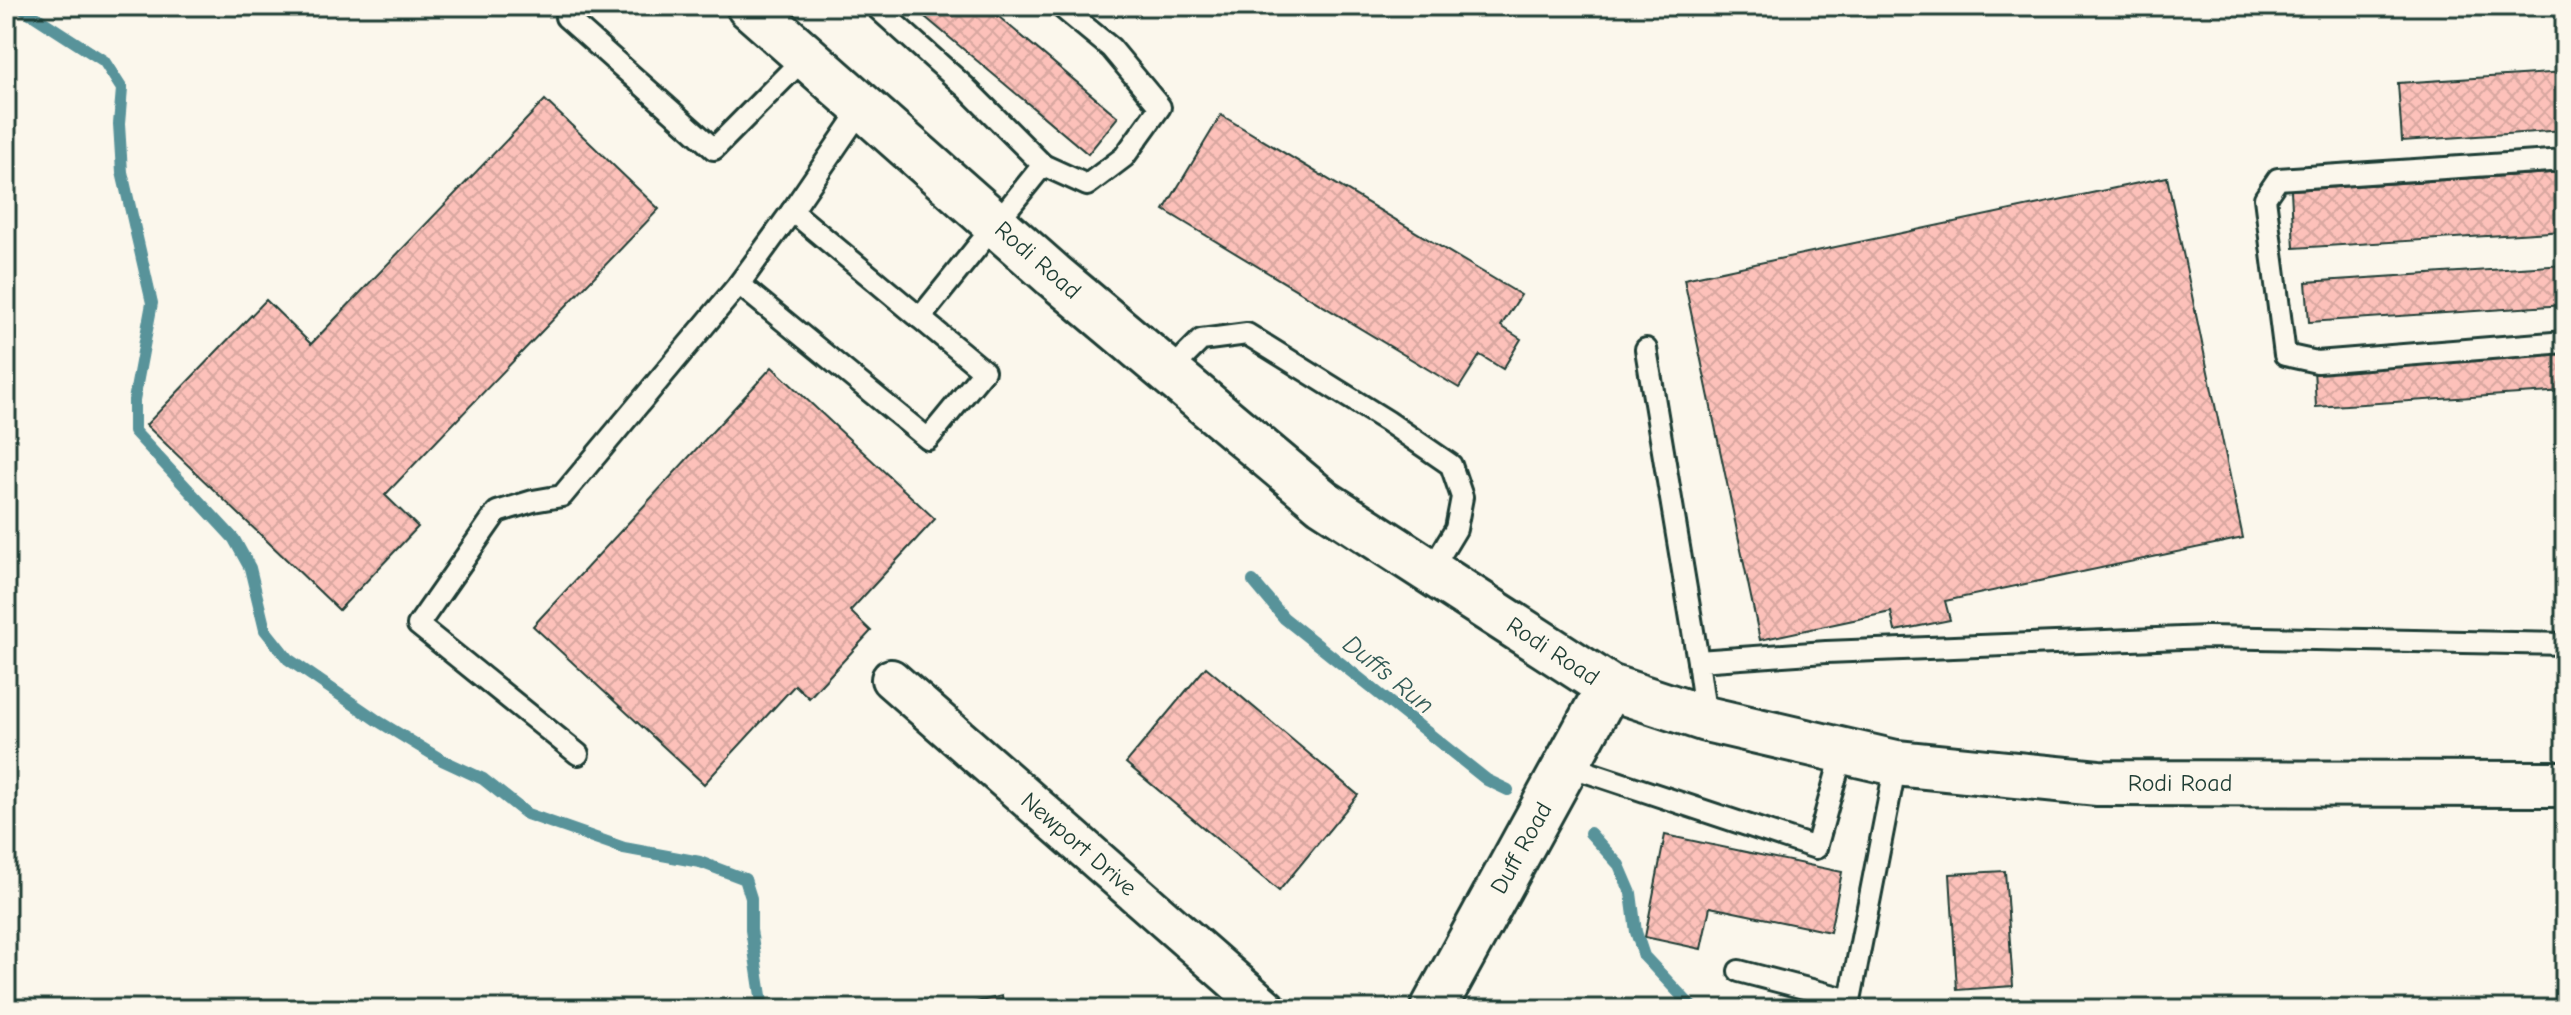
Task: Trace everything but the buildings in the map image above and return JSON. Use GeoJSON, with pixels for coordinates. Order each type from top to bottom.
{"type":"FeatureCollection","features":[{"type":"Feature","properties":{"kind":"main road","name":"Rodi Road"},"geometry":{"type":"LineString","coordinates":[[749,6],[996,223],[1323,502],[1609,687],[1706,719],[1896,763],[2098,783],[2565,784]]}},
{"type":"Feature","properties":{"kind":"main road","name":"Duff Road"},"geometry":{"type":"LineString","coordinates":[[1433,1009],[1609,687]]}},
{"type":"Feature","properties":{"kind":"street","name":"Newport Drive"},"geometry":{"type":"LineString","coordinates":[[891,679],[1267,1009]]}},
{"type":"Feature","properties":{"kind":"lane"},"geometry":{"type":"LineString","coordinates":[[575,6],[566,17],[714,149],[806,56]]}},
{"type":"Feature","properties":{"kind":"lane"},"geometry":{"type":"LineString","coordinates":[[875,6],[965,87],[1043,165],[1087,185],[1124,157],[1160,107],[1111,48],[1060,6]]}},
{"type":"Feature","properties":{"kind":"lane"},"geometry":{"type":"LineString","coordinates":[[578,754],[418,625],[497,512],[562,496],[739,284],[863,107]]}},
{"type":"Feature","properties":{"kind":"lane"},"geometry":{"type":"LineString","coordinates":[[2565,160],[2278,179],[2265,198],[2285,355],[2317,362],[2565,342]]}},
{"type":"Feature","properties":{"kind":"lane"},"geometry":{"type":"LineString","coordinates":[[920,318],[1043,165]]}},
{"type":"Feature","properties":{"kind":"lane"},"geometry":{"type":"LineString","coordinates":[[739,284],[928,439],[984,371],[792,211]]}},
{"type":"Feature","properties":{"kind":"lane"},"geometry":{"type":"LineString","coordinates":[[1169,372],[1201,340],[1247,334],[1387,421],[1451,465],[1462,497],[1456,529],[1430,572]]}},
{"type":"Feature","properties":{"kind":"lane"},"geometry":{"type":"LineString","coordinates":[[1646,349],[1706,719]]}},
{"type":"Feature","properties":{"kind":"lane"},"geometry":{"type":"LineString","coordinates":[[1698,661],[1826,652],[2207,637],[2565,644]]}},
{"type":"Feature","properties":{"kind":"lane"},"geometry":{"type":"LineString","coordinates":[[1566,765],[1816,848],[1843,751]]}},
{"type":"Feature","properties":{"kind":"lane"},"geometry":{"type":"LineString","coordinates":[[1739,971],[1850,1000],[1896,763]]}},
{"type":"Feature","properties":{"kind":"waterway"},"geometry":{"type":"LineString","coordinates":[[19,6],[104,61],[122,89],[119,124],[122,172],[152,303],[134,400],[134,431],[234,539],[250,568],[265,630],[288,659],[378,721],[442,760],[483,779],[527,814],[624,848],[700,862],[745,879],[751,898],[751,930],[763,1009]]}},
{"type":"Feature","properties":{"kind":"waterway","name":"Duffs Run"},"geometry":{"type":"LineString","coordinates":[[1253,581],[1284,618],[1487,780],[1508,790]]}},
{"type":"Feature","properties":{"kind":"waterway","name":"Duffs Run"},"geometry":{"type":"LineString","coordinates":[[1590,833],[1619,865],[1631,893],[1636,932],[1644,956],[1694,1009]]}}]}
